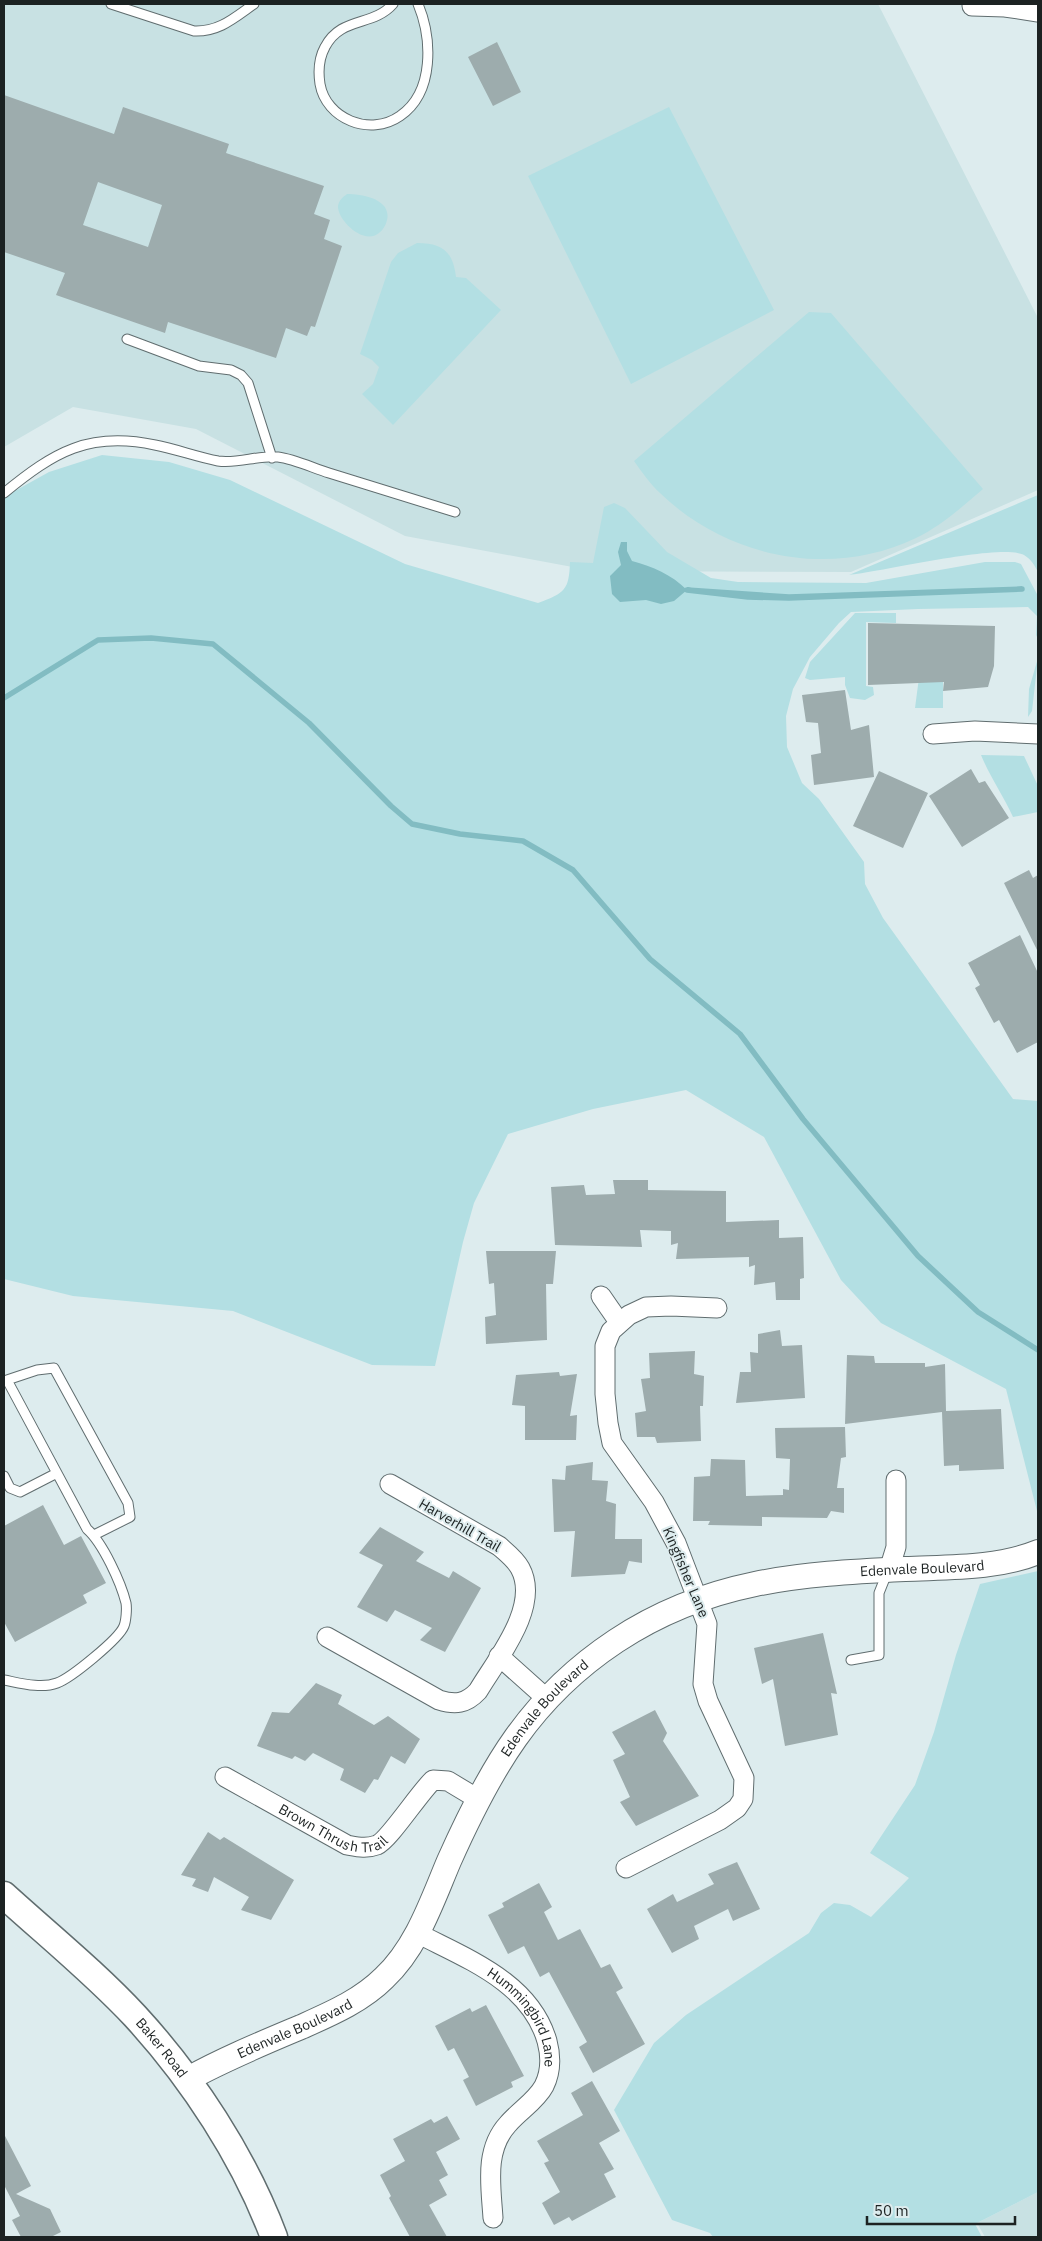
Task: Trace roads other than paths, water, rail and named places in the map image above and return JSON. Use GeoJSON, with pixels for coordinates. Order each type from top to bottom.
{"type":"FeatureCollection","features":[{"type":"Feature","properties":{"kind":"main road","name":"Baker Road"},"geometry":{"type":"LineString","coordinates":[[4,1895],[134,2015],[188,2079],[243,2169],[274,2237]]}},
{"type":"Feature","properties":{"kind":"street"},"geometry":{"type":"LineString","coordinates":[[972,6],[1005,7],[1038,12]]}},
{"type":"Feature","properties":{"kind":"street"},"geometry":{"type":"LineString","coordinates":[[933,734],[975,731],[1038,734]]}},
{"type":"Feature","properties":{"kind":"street"},"geometry":{"type":"LineString","coordinates":[[601,1296],[619,1322]]}},
{"type":"Feature","properties":{"kind":"street","name":"Kingfisher Lane"},"geometry":{"type":"LineString","coordinates":[[626,1868],[720,1820],[736,1808],[743,1798],[744,1778],[708,1702],[703,1684],[707,1624],[676,1543],[654,1502],[612,1443],[605,1394],[605,1346],[611,1331],[619,1322],[628,1315],[646,1307],[717,1308]]}},
{"type":"Feature","properties":{"kind":"street"},"geometry":{"type":"LineString","coordinates":[[888,1570],[896,1547],[896,1480]]}},
{"type":"Feature","properties":{"kind":"street","name":"Harverhill Trail"},"geometry":{"type":"LineString","coordinates":[[327,1637],[439,1700],[451,1704],[461,1703],[470,1699],[478,1691],[521,1618],[526,1600],[525,1583],[521,1569],[512,1557],[499,1546],[390,1484]]}},
{"type":"Feature","properties":{"kind":"street","name":"Edenvale Boulevard"},"geometry":{"type":"LineString","coordinates":[[188,2079],[211,2066],[336,2011],[360,1997],[384,1978],[403,1956],[417,1933],[492,1771],[515,1737],[546,1698],[577,1670],[616,1641],[658,1616],[698,1599],[765,1581],[815,1574],[983,1566],[1038,1552]]}},
{"type":"Feature","properties":{"kind":"street"},"geometry":{"type":"LineString","coordinates":[[499,1656],[546,1698]]}},
{"type":"Feature","properties":{"kind":"street","name":"Brown Thrush Trail"},"geometry":{"type":"LineString","coordinates":[[225,1777],[347,1845],[362,1848],[379,1844],[433,1780],[448,1781],[478,1799]]}},
{"type":"Feature","properties":{"kind":"street","name":"Hummingbird Lane"},"geometry":{"type":"LineString","coordinates":[[417,1933],[490,1970],[508,1983],[534,2012],[545,2032],[550,2052],[549,2070],[545,2084],[537,2097],[506,2125],[496,2142],[490,2159],[493,2218]]}},
{"type":"Feature","properties":{"kind":"lane"},"geometry":{"type":"LineString","coordinates":[[111,4],[194,31],[204,32],[224,25],[254,4]]}},
{"type":"Feature","properties":{"kind":"lane"},"geometry":{"type":"LineString","coordinates":[[393,4],[385,14],[344,26],[333,35],[324,47],[319,63],[320,82],[326,102],[340,116],[358,124],[372,125],[400,116],[410,106],[420,90],[427,65],[428,50],[427,35],[418,4]]}},
{"type":"Feature","properties":{"kind":"lane"},"geometry":{"type":"LineString","coordinates":[[127,339],[199,366],[221,367],[241,375],[248,383],[272,458]]}},
{"type":"Feature","properties":{"kind":"lane"},"geometry":{"type":"LineString","coordinates":[[4,492],[64,450],[82,444],[105,441],[155,445],[220,461],[278,457],[455,512]]}},
{"type":"Feature","properties":{"kind":"lane"},"geometry":{"type":"LineString","coordinates":[[4,1680],[34,1685],[57,1684],[96,1656],[124,1627],[127,1605],[116,1577],[94,1536],[87,1529],[5,1381],[37,1370],[54,1368],[128,1503],[130,1517],[94,1536]]}},
{"type":"Feature","properties":{"kind":"lane"},"geometry":{"type":"LineString","coordinates":[[4,1476],[10,1488],[20,1492],[57,1473]]}},
{"type":"Feature","properties":{"kind":"lane"},"geometry":{"type":"LineString","coordinates":[[851,1660],[879,1654],[879,1593],[888,1570]]}},
{"type":"Feature","properties":{"kind":"waterway"},"geometry":{"type":"LineString","coordinates":[[1022,589],[789,598],[748,597],[687,590],[789,597],[1022,589]]}},
{"type":"Feature","properties":{"kind":"waterway"},"geometry":{"type":"LineString","coordinates":[[4,698],[98,640],[151,638],[213,644],[309,723],[391,806],[412,824],[460,834],[523,841],[573,870],[650,959],[740,1034],[803,1119],[918,1256],[978,1312],[1038,1350]]}}]}
